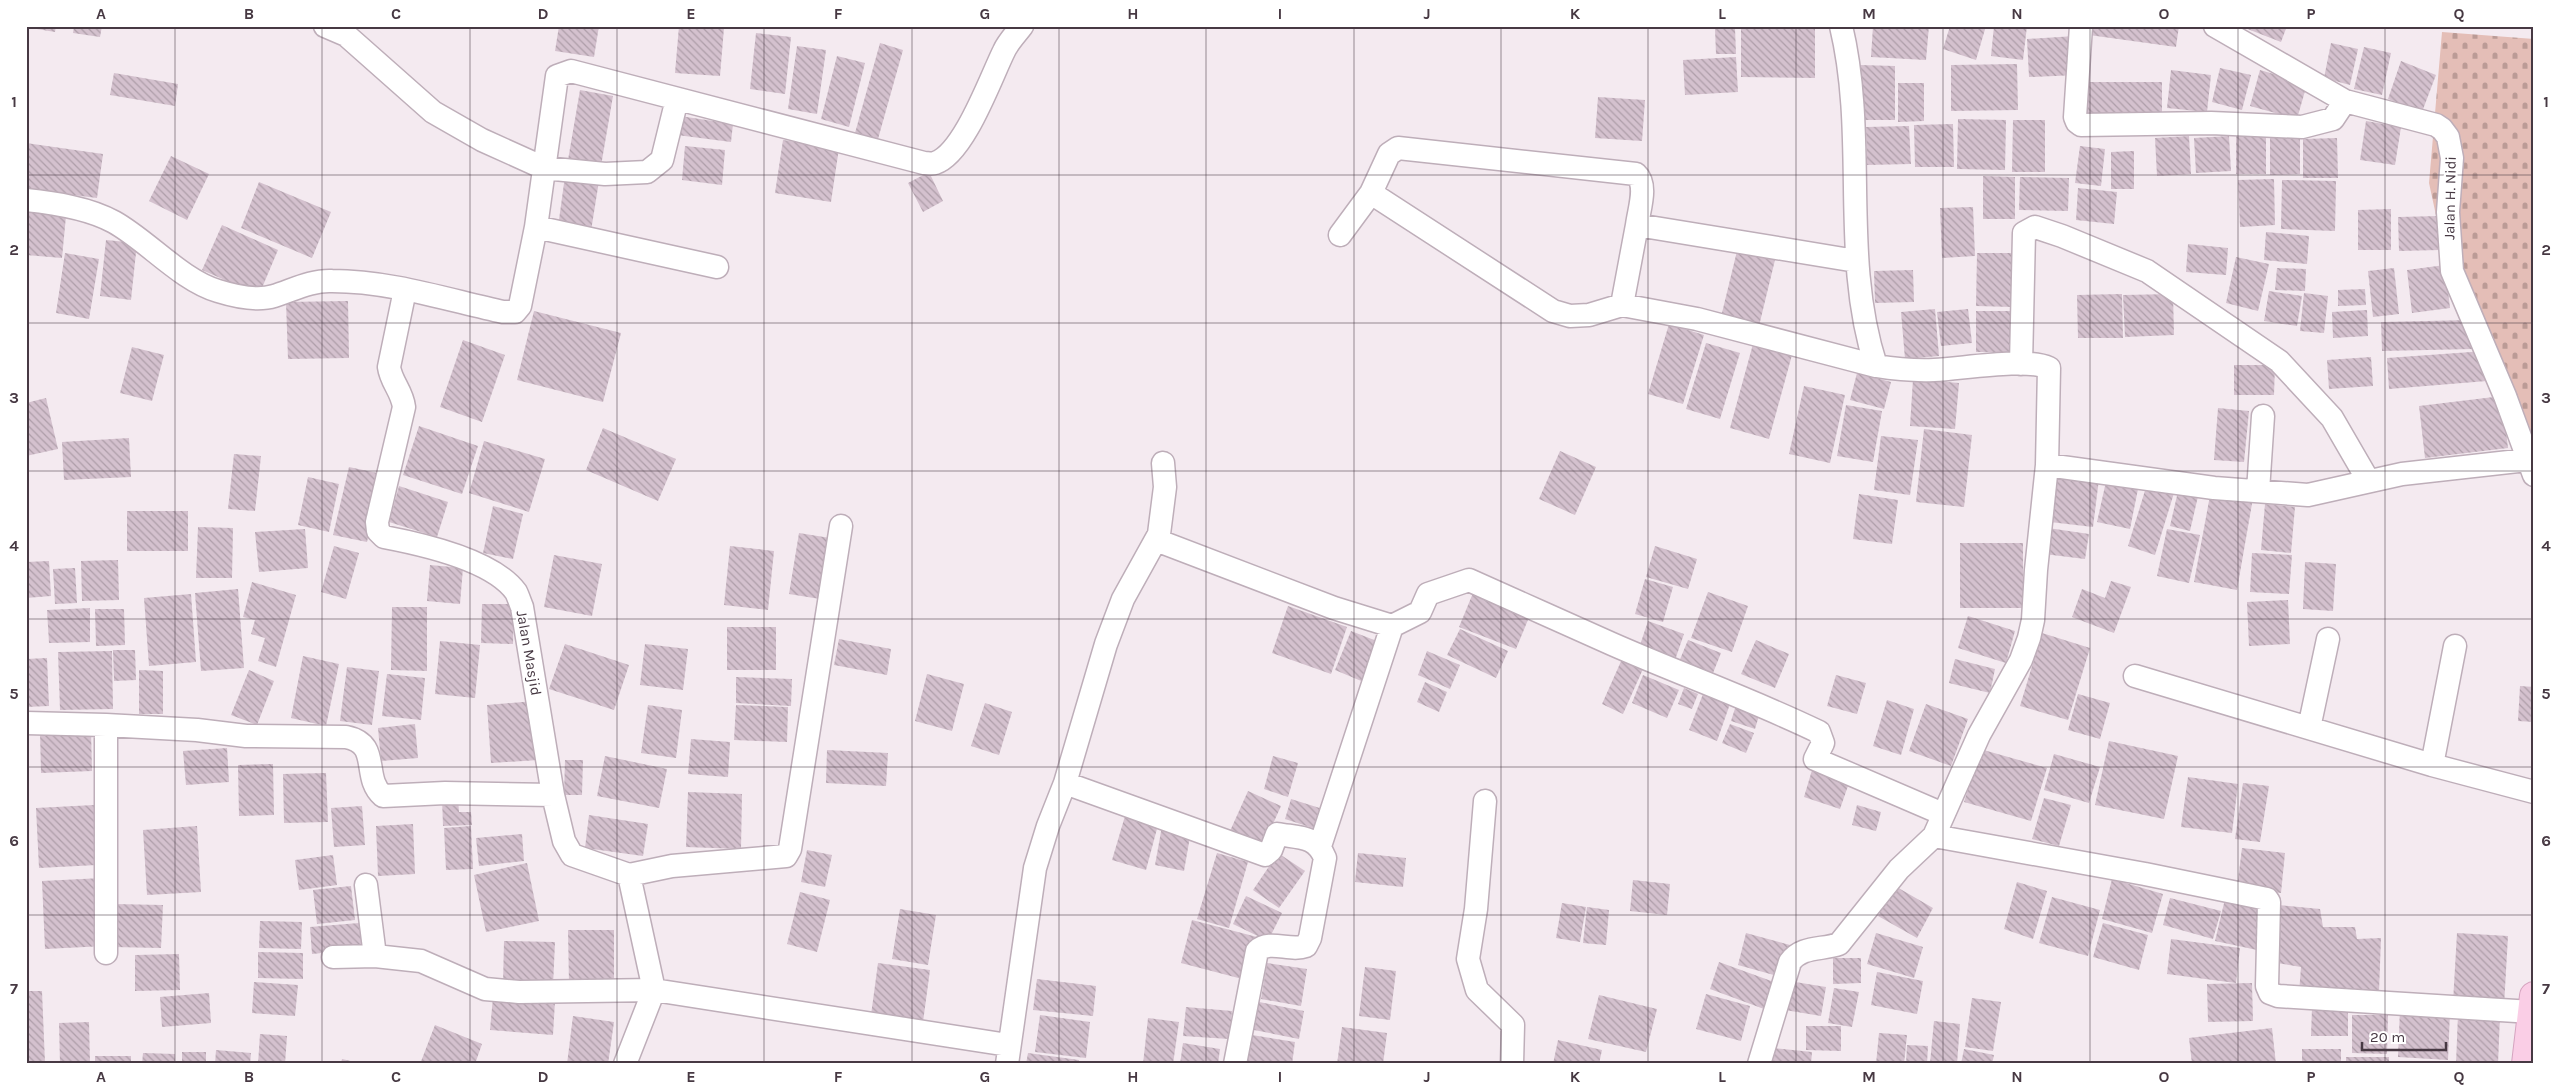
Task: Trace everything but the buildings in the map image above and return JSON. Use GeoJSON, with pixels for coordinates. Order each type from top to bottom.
{"type":"FeatureCollection","features":[{"type":"Feature","properties":{"kind":"main road"},"geometry":{"type":"LineString","coordinates":[[2526,1064],[2533,1004]]}},
{"type":"Feature","properties":{"kind":"street"},"geometry":{"type":"LineString","coordinates":[[325,26],[346,35],[433,112],[482,140],[544,168],[605,174],[647,172],[662,160],[677,99]]}},
{"type":"Feature","properties":{"kind":"street"},"geometry":{"type":"LineString","coordinates":[[26,200],[54,203],[113,222],[183,272],[217,291],[251,298],[272,296],[299,286],[329,280],[355,281],[503,312],[515,312],[520,306],[536,227],[557,76],[563,72],[571,72],[924,163],[935,163],[945,157],[959,142],[984,99],[1004,49],[1022,26]]}},
{"type":"Feature","properties":{"kind":"street"},"geometry":{"type":"LineString","coordinates":[[1841,26],[1853,96],[1856,262],[1862,315],[1876,366]]}},
{"type":"Feature","properties":{"kind":"street"},"geometry":{"type":"LineString","coordinates":[[2081,26],[2075,117],[2076,122],[2081,126],[2211,123],[2302,127],[2334,119],[2345,101]]}},
{"type":"Feature","properties":{"kind":"street","name":"Jalan H. Nidi"},"geometry":{"type":"LineString","coordinates":[[2215,26],[2345,101],[2436,125],[2448,137],[2452,158],[2448,212],[2452,271],[2505,396],[2530,468]]}},
{"type":"Feature","properties":{"kind":"street"},"geometry":{"type":"LineString","coordinates":[[1340,235],[1372,193],[1389,154],[1398,148],[1636,174],[1641,179],[1643,185],[1638,224],[1622,305]]}},
{"type":"Feature","properties":{"kind":"street"},"geometry":{"type":"LineString","coordinates":[[1372,193],[1553,311],[1570,316],[1589,315],[1622,305],[1697,319],[1876,366],[1902,370],[1934,370],[2021,364],[2041,364],[2049,368],[2047,465],[2037,554],[2033,620],[2021,660],[1979,735],[1934,836],[1899,869],[1839,944],[1803,951],[1795,955],[1790,962],[1759,1064]]}},
{"type":"Feature","properties":{"kind":"street"},"geometry":{"type":"LineString","coordinates":[[1638,224],[1856,262]]}},
{"type":"Feature","properties":{"kind":"street"},"geometry":{"type":"LineString","coordinates":[[536,227],[717,267]]}},
{"type":"Feature","properties":{"kind":"street"},"geometry":{"type":"LineString","coordinates":[[2021,364],[2024,233],[2035,227],[2147,271],[2279,361],[2332,418],[2368,480]]}},
{"type":"Feature","properties":{"kind":"street","name":"Jalan Masjid"},"geometry":{"type":"LineString","coordinates":[[405,290],[389,366],[390,376],[402,395],[404,407],[377,522],[378,531],[384,537],[436,549],[474,562],[506,582],[516,593],[526,631],[553,795],[564,841],[572,855],[629,875]]}},
{"type":"Feature","properties":{"kind":"street"},"geometry":{"type":"LineString","coordinates":[[2258,491],[2263,416]]}},
{"type":"Feature","properties":{"kind":"street"},"geometry":{"type":"LineString","coordinates":[[333,957],[376,956],[421,961],[485,989],[519,992],[654,990],[1008,1054],[1036,868],[1048,826],[1065,783],[1106,644],[1123,599],[1159,534],[1166,486],[1163,462]]}},
{"type":"Feature","properties":{"kind":"street"},"geometry":{"type":"LineString","coordinates":[[2047,465],[2214,488],[2308,495],[2368,480],[2402,474],[2530,468]]}},
{"type":"Feature","properties":{"kind":"street"},"geometry":{"type":"LineString","coordinates":[[625,1064],[654,990],[629,875],[672,866],[786,856],[790,849],[841,526]]}},
{"type":"Feature","properties":{"kind":"street"},"geometry":{"type":"LineString","coordinates":[[1156,540],[1334,608],[1392,626],[1420,612],[1428,594],[1469,580],[1547,613],[1611,644],[1776,711],[1818,732],[1823,743],[1815,759],[1943,814]]}},
{"type":"Feature","properties":{"kind":"street"},"geometry":{"type":"LineString","coordinates":[[1320,846],[1392,626]]}},
{"type":"Feature","properties":{"kind":"street"},"geometry":{"type":"LineString","coordinates":[[2309,728],[2328,639]]}},
{"type":"Feature","properties":{"kind":"street"},"geometry":{"type":"LineString","coordinates":[[2432,765],[2455,646]]}},
{"type":"Feature","properties":{"kind":"street"},"geometry":{"type":"LineString","coordinates":[[2135,676],[2432,765],[2534,792]]}},
{"type":"Feature","properties":{"kind":"street"},"geometry":{"type":"LineString","coordinates":[[26,723],[106,724],[197,730],[246,736],[346,737],[359,739],[365,747],[377,790],[383,796],[446,793],[553,795]]}},
{"type":"Feature","properties":{"kind":"street"},"geometry":{"type":"LineString","coordinates":[[106,724],[106,953]]}},
{"type":"Feature","properties":{"kind":"street"},"geometry":{"type":"LineString","coordinates":[[1065,783],[1265,855],[1271,850],[1277,834],[1310,839],[1320,846],[1325,858],[1310,938],[1306,946],[1298,949],[1271,946],[1262,947],[1257,951],[1235,1064]]}},
{"type":"Feature","properties":{"kind":"street"},"geometry":{"type":"LineString","coordinates":[[1485,801],[1476,909],[1468,959],[1477,990],[1513,1025],[1512,1064]]}},
{"type":"Feature","properties":{"kind":"street"},"geometry":{"type":"LineString","coordinates":[[1934,836],[2136,872],[2267,899],[2269,902],[2267,986],[2270,993],[2278,996],[2533,1004]]}},
{"type":"Feature","properties":{"kind":"street"},"geometry":{"type":"LineString","coordinates":[[366,885],[376,956]]}},
{"type":"Feature","properties":{"kind":"green space"},"geometry":{"type":"Polygon","coordinates":[[[2442,32],[2534,39],[2534,492],[2502,381],[2454,298],[2429,183],[2442,32]]]}}]}
